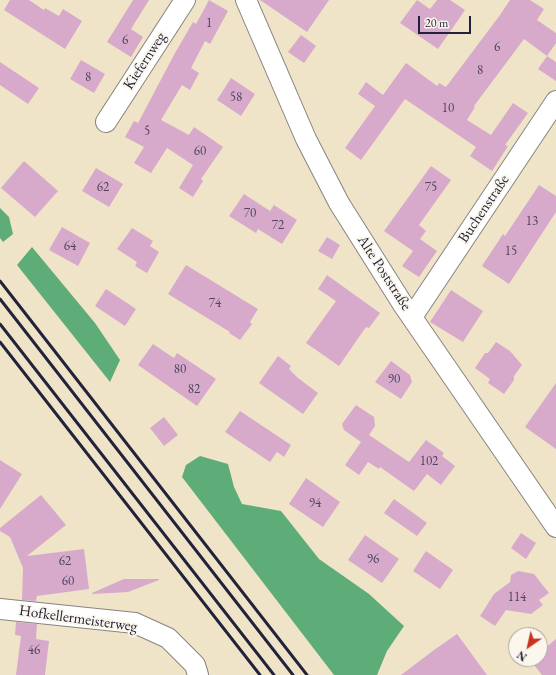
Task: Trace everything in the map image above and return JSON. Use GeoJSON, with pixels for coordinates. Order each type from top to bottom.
{"type":"FeatureCollection","features":[{"type":"Feature","properties":{"kind":"street","name":"Kiefernweg"},"geometry":{"type":"LineString","coordinates":[[106,122],[185,0]]}},
{"type":"Feature","properties":{"kind":"street","name":"Alte Poststraße"},"geometry":{"type":"LineString","coordinates":[[246,0],[306,139],[336,196],[412,317],[550,504],[556,527]]}},
{"type":"Feature","properties":{"kind":"street","name":"Buchenstraße"},"geometry":{"type":"LineString","coordinates":[[412,317],[556,101]]}},
{"type":"Feature","properties":{"kind":"street","name":"Hofkellermeisterweg"},"geometry":{"type":"LineString","coordinates":[[5,609],[135,623],[168,638],[195,665],[198,675]]}},
{"type":"Feature","properties":{"kind":"green space"},"geometry":{"type":"Polygon","coordinates":[[[0,208],[9,217],[13,234],[3,242],[0,238],[0,208]]]}},
{"type":"Feature","properties":{"kind":"green space"},"geometry":{"type":"Polygon","coordinates":[[[32,247],[95,323],[120,360],[110,382],[17,265],[32,247]]]}},
{"type":"Feature","properties":{"kind":"green space"},"geometry":{"type":"Polygon","coordinates":[[[200,456],[228,464],[234,487],[242,504],[281,511],[319,559],[369,594],[404,626],[387,651],[377,675],[334,675],[182,477],[186,465],[200,456]]]}},
{"type":"Feature","properties":{"kind":"building"},"geometry":{"type":"Polygon","coordinates":[[[10,0],[29,0],[44,10],[45,8],[59,16],[63,9],[82,21],[65,49],[4,10],[10,0]]]}},
{"type":"Feature","properties":{"kind":"building"},"geometry":{"type":"Polygon","coordinates":[[[133,0],[149,0],[131,29],[143,37],[131,57],[107,42],[133,0]]]}},
{"type":"Feature","properties":{"kind":"building"},"geometry":{"type":"Polygon","coordinates":[[[209,0],[228,11],[210,44],[205,41],[191,68],[199,73],[190,90],[182,85],[161,120],[189,135],[194,127],[223,147],[201,179],[203,181],[193,197],[179,188],[193,165],[167,148],[151,173],[134,163],[144,147],[125,137],[134,121],[138,123],[175,53],[193,22],[196,24],[209,0]]]}},
{"type":"Feature","properties":{"kind":"building"},"geometry":{"type":"Polygon","coordinates":[[[260,0],[329,0],[307,32],[260,0]]]}},
{"type":"Feature","properties":{"kind":"building"},"geometry":{"type":"Polygon","coordinates":[[[417,0],[430,9],[437,0],[450,0],[465,10],[438,49],[400,23],[417,0]]]}},
{"type":"Feature","properties":{"kind":"building"},"geometry":{"type":"Polygon","coordinates":[[[510,0],[530,0],[544,9],[537,20],[556,33],[556,43],[547,56],[524,39],[474,106],[475,107],[467,120],[491,135],[513,103],[528,113],[505,145],[508,146],[492,171],[470,156],[476,147],[405,99],[361,160],[345,148],[375,106],[358,94],[366,82],[383,95],[406,63],[437,86],[439,83],[446,87],[510,0]]]}},
{"type":"Feature","properties":{"kind":"building"},"geometry":{"type":"Polygon","coordinates":[[[301,35],[316,46],[304,63],[288,52],[301,35]]]}},
{"type":"Feature","properties":{"kind":"building"},"geometry":{"type":"Polygon","coordinates":[[[547,56],[556,62],[556,81],[538,69],[547,56]]]}},
{"type":"Feature","properties":{"kind":"building"},"geometry":{"type":"Polygon","coordinates":[[[81,60],[105,74],[94,93],[70,79],[81,60]]]}},
{"type":"Feature","properties":{"kind":"building"},"geometry":{"type":"Polygon","coordinates":[[[0,62],[39,88],[28,104],[0,85],[0,62]]]}},
{"type":"Feature","properties":{"kind":"building"},"geometry":{"type":"Polygon","coordinates":[[[231,78],[255,94],[241,116],[217,100],[231,78]]]}},
{"type":"Feature","properties":{"kind":"building"},"geometry":{"type":"Polygon","coordinates":[[[24,161],[58,191],[35,217],[1,188],[24,161]]]}},
{"type":"Feature","properties":{"kind":"building"},"geometry":{"type":"Polygon","coordinates":[[[431,166],[451,180],[419,225],[426,231],[420,239],[437,251],[419,277],[402,266],[413,251],[384,231],[431,166]]]}},
{"type":"Feature","properties":{"kind":"building"},"geometry":{"type":"Polygon","coordinates":[[[96,168],[123,184],[109,207],[82,191],[96,168]]]}},
{"type":"Feature","properties":{"kind":"building"},"geometry":{"type":"Polygon","coordinates":[[[539,185],[556,196],[556,212],[509,284],[482,266],[503,234],[505,236],[539,185]]]}},
{"type":"Feature","properties":{"kind":"building"},"geometry":{"type":"Polygon","coordinates":[[[244,194],[270,211],[274,205],[297,220],[282,244],[258,229],[256,233],[229,216],[244,194]]]}},
{"type":"Feature","properties":{"kind":"building"},"geometry":{"type":"Polygon","coordinates":[[[62,227],[90,243],[78,266],[49,250],[62,227]]]}},
{"type":"Feature","properties":{"kind":"building"},"geometry":{"type":"Polygon","coordinates":[[[132,228],[153,241],[150,246],[159,252],[147,273],[135,266],[137,262],[117,249],[132,228]]]}},
{"type":"Feature","properties":{"kind":"building"},"geometry":{"type":"Polygon","coordinates":[[[327,237],[340,245],[332,259],[318,251],[327,237]]]}},
{"type":"Feature","properties":{"kind":"building"},"geometry":{"type":"Polygon","coordinates":[[[186,265],[258,309],[250,322],[252,324],[240,340],[229,333],[230,332],[168,294],[186,265]]]}},
{"type":"Feature","properties":{"kind":"building"},"geometry":{"type":"Polygon","coordinates":[[[327,275],[380,313],[369,328],[366,327],[339,366],[306,343],[336,301],[318,289],[327,275]]]}},
{"type":"Feature","properties":{"kind":"building"},"geometry":{"type":"Polygon","coordinates":[[[106,289],[136,309],[125,326],[95,306],[106,289]]]}},
{"type":"Feature","properties":{"kind":"building"},"geometry":{"type":"Polygon","coordinates":[[[451,290],[483,311],[463,342],[430,322],[451,290]]]}},
{"type":"Feature","properties":{"kind":"building"},"geometry":{"type":"Polygon","coordinates":[[[496,342],[510,351],[522,365],[504,394],[488,383],[490,379],[475,368],[485,353],[488,353],[496,342]]]}},
{"type":"Feature","properties":{"kind":"building"},"geometry":{"type":"Polygon","coordinates":[[[153,344],[174,358],[177,353],[216,379],[197,406],[138,365],[153,344]]]}},
{"type":"Feature","properties":{"kind":"building"},"geometry":{"type":"Polygon","coordinates":[[[278,356],[291,366],[289,369],[298,378],[318,393],[303,414],[259,383],[278,356]]]}},
{"type":"Feature","properties":{"kind":"building"},"geometry":{"type":"Polygon","coordinates":[[[391,361],[410,375],[412,382],[401,399],[375,382],[391,361]]]}},
{"type":"Feature","properties":{"kind":"building"},"geometry":{"type":"Polygon","coordinates":[[[556,383],[556,449],[525,427],[556,383]]]}},
{"type":"Feature","properties":{"kind":"building"},"geometry":{"type":"Polygon","coordinates":[[[356,405],[374,417],[375,426],[369,435],[409,462],[426,440],[444,453],[442,456],[455,466],[441,485],[427,474],[414,491],[380,467],[379,469],[368,462],[359,475],[345,465],[361,442],[344,430],[342,424],[356,405]]]}},
{"type":"Feature","properties":{"kind":"building"},"geometry":{"type":"Polygon","coordinates":[[[240,411],[291,445],[284,457],[277,452],[270,462],[225,432],[240,411]]]}},
{"type":"Feature","properties":{"kind":"building"},"geometry":{"type":"Polygon","coordinates":[[[164,417],[178,435],[164,446],[150,428],[164,417]]]}},
{"type":"Feature","properties":{"kind":"building"},"geometry":{"type":"Polygon","coordinates":[[[0,460],[22,474],[0,509],[0,460]]]}},
{"type":"Feature","properties":{"kind":"building"},"geometry":{"type":"Polygon","coordinates":[[[306,478],[340,502],[323,527],[289,504],[306,478]]]}},
{"type":"Feature","properties":{"kind":"building"},"geometry":{"type":"Polygon","coordinates":[[[41,495],[66,525],[27,556],[84,549],[89,589],[37,596],[36,601],[22,600],[23,568],[10,537],[0,531],[0,528],[41,495]]]}},
{"type":"Feature","properties":{"kind":"building"},"geometry":{"type":"Polygon","coordinates":[[[394,499],[427,523],[417,536],[384,513],[394,499]]]}},
{"type":"Feature","properties":{"kind":"building"},"geometry":{"type":"Polygon","coordinates":[[[521,533],[536,543],[526,559],[511,548],[521,533]]]}},
{"type":"Feature","properties":{"kind":"building"},"geometry":{"type":"Polygon","coordinates":[[[365,535],[399,559],[382,583],[348,560],[365,535]]]}},
{"type":"Feature","properties":{"kind":"building"},"geometry":{"type":"Polygon","coordinates":[[[426,551],[453,570],[440,589],[413,571],[426,551]]]}},
{"type":"Feature","properties":{"kind":"building"},"geometry":{"type":"Polygon","coordinates":[[[518,571],[534,574],[549,593],[539,600],[543,605],[531,614],[506,610],[495,626],[480,616],[494,594],[510,582],[511,575],[518,571]]]}},
{"type":"Feature","properties":{"kind":"building"},"geometry":{"type":"Polygon","coordinates":[[[124,579],[159,580],[128,592],[92,593],[124,579]]]}},
{"type":"Feature","properties":{"kind":"building"},"geometry":{"type":"Polygon","coordinates":[[[16,622],[37,624],[36,639],[49,641],[45,675],[16,675],[21,636],[15,635],[16,622]]]}},
{"type":"Feature","properties":{"kind":"building"},"geometry":{"type":"Polygon","coordinates":[[[457,634],[487,675],[401,675],[434,650],[457,634]]]}},
{"type":"Feature","properties":{"kind":"building"},"geometry":{"type":"Polygon","coordinates":[[[556,639],[556,675],[542,675],[536,667],[548,667],[548,646],[556,639]]]}},
{"type":"Feature","properties":{"kind":"railway"},"geometry":{"type":"LineString","coordinates":[[0,281],[307,675]]}},
{"type":"Feature","properties":{"kind":"railway"},"geometry":{"type":"LineString","coordinates":[[0,299],[293,675]]}},
{"type":"Feature","properties":{"kind":"railway"},"geometry":{"type":"LineString","coordinates":[[0,324],[274,675]]}},
{"type":"Feature","properties":{"kind":"railway"},"geometry":{"type":"LineString","coordinates":[[0,342],[260,675]]}}]}
